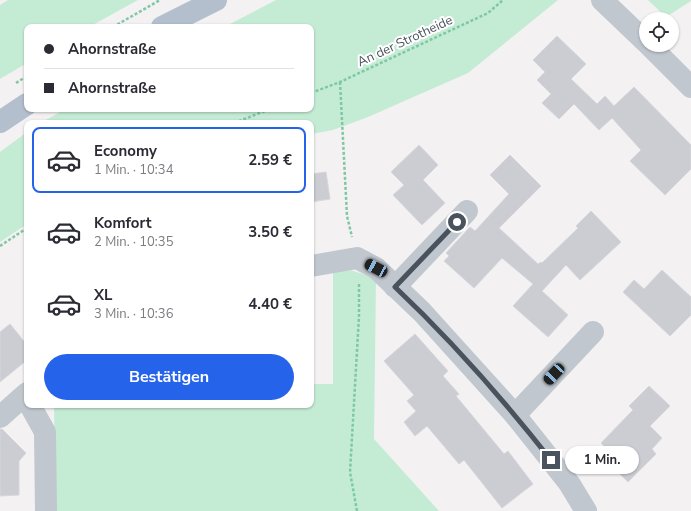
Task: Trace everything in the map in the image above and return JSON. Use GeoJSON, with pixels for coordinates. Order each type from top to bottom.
{"type":"FeatureCollection","features":[{"type":"Feature","properties":{"kind":"main road"},"geometry":{"type":"LineString","coordinates":[[168,24],[216,0]]}},
{"type":"Feature","properties":{"kind":"main road"},"geometry":{"type":"LineString","coordinates":[[0,122],[24,106]]}},
{"type":"Feature","properties":{"kind":"street"},"geometry":{"type":"LineString","coordinates":[[602,0],[639,35]]}},
{"type":"Feature","properties":{"kind":"street"},"geometry":{"type":"LineString","coordinates":[[656,52],[691,87]]}},
{"type":"Feature","properties":{"kind":"street"},"geometry":{"type":"LineString","coordinates":[[395,287],[467,211]]}},
{"type":"Feature","properties":{"kind":"street"},"geometry":{"type":"LineString","coordinates":[[314,265],[357,258],[376,268],[422,312],[515,415],[569,483],[586,511]]}},
{"type":"Feature","properties":{"kind":"street"},"geometry":{"type":"LineString","coordinates":[[515,415],[593,332]]}},
{"type":"Feature","properties":{"kind":"street"},"geometry":{"type":"LineString","coordinates":[[0,417],[24,400]]}},
{"type":"Feature","properties":{"kind":"street"},"geometry":{"type":"LineString","coordinates":[[32,408],[45,432],[46,511]]}},
{"type":"Feature","properties":{"kind":"path"},"geometry":{"type":"LineString","coordinates":[[118,24],[160,0]]}},
{"type":"Feature","properties":{"kind":"path","name":"An der Strotheide"},"geometry":{"type":"LineString","coordinates":[[314,92],[340,82],[488,13],[503,0]]}},
{"type":"Feature","properties":{"kind":"path"},"geometry":{"type":"LineString","coordinates":[[340,82],[347,216],[357,258],[359,303],[350,472],[357,511]]}},
{"type":"Feature","properties":{"kind":"path"},"geometry":{"type":"LineString","coordinates":[[242,120],[262,112]]}},
{"type":"Feature","properties":{"kind":"path"},"geometry":{"type":"LineString","coordinates":[[0,246],[24,230]]}},
{"type":"Feature","properties":{"kind":"green space"},"geometry":{"type":"Polygon","coordinates":[[[8,0],[138,0],[94,24],[24,24],[24,65],[0,79],[0,5],[8,0]]]}},
{"type":"Feature","properties":{"kind":"green space"},"geometry":{"type":"Polygon","coordinates":[[[276,0],[558,0],[468,73],[368,117],[333,130],[314,133],[314,120],[46,120],[60,112],[314,112],[314,24],[230,24],[276,0]]]}},
{"type":"Feature","properties":{"kind":"green space"},"geometry":{"type":"Polygon","coordinates":[[[648,0],[691,0],[674,12],[661,12],[648,0]]]}},
{"type":"Feature","properties":{"kind":"green space"},"geometry":{"type":"Polygon","coordinates":[[[24,134],[24,226],[0,242],[0,152],[24,134]]]}},
{"type":"Feature","properties":{"kind":"green space"},"geometry":{"type":"Polygon","coordinates":[[[350,270],[376,278],[374,439],[439,511],[56,511],[54,408],[314,408],[314,384],[333,384],[333,272],[350,270]]]}},
{"type":"Feature","properties":{"kind":"building"},"geometry":{"type":"Polygon","coordinates":[[[557,36],[586,64],[571,79],[597,104],[605,96],[614,106],[634,87],[691,145],[691,169],[665,195],[630,161],[641,150],[612,118],[599,130],[574,104],[559,119],[542,103],[551,94],[537,80],[545,72],[533,60],[557,36]]]}},
{"type":"Feature","properties":{"kind":"building"},"geometry":{"type":"Polygon","coordinates":[[[419,145],[438,165],[423,180],[445,203],[422,225],[393,195],[404,185],[391,172],[419,145]]]}},
{"type":"Feature","properties":{"kind":"building"},"geometry":{"type":"Polygon","coordinates":[[[510,155],[541,186],[499,228],[538,264],[541,262],[542,263],[578,228],[576,226],[591,211],[621,242],[580,280],[566,265],[542,291],[568,315],[548,337],[513,306],[533,284],[502,258],[474,288],[444,261],[449,256],[446,253],[470,227],[475,231],[509,194],[490,175],[510,155]]]}},
{"type":"Feature","properties":{"kind":"building"},"geometry":{"type":"Polygon","coordinates":[[[326,172],[330,199],[314,202],[314,174],[326,172]]]}},
{"type":"Feature","properties":{"kind":"building"},"geometry":{"type":"Polygon","coordinates":[[[662,270],[691,297],[691,315],[670,336],[623,292],[634,280],[644,289],[662,270]]]}},
{"type":"Feature","properties":{"kind":"building"},"geometry":{"type":"Polygon","coordinates":[[[10,324],[24,341],[24,362],[0,382],[0,332],[10,324]]]}},
{"type":"Feature","properties":{"kind":"building"},"geometry":{"type":"Polygon","coordinates":[[[415,334],[448,371],[443,376],[459,394],[456,396],[504,454],[508,451],[533,484],[502,508],[464,460],[459,464],[427,426],[415,436],[404,422],[416,411],[407,401],[414,395],[384,361],[415,334]]]}},
{"type":"Feature","properties":{"kind":"building"},"geometry":{"type":"Polygon","coordinates":[[[649,386],[670,406],[650,426],[662,438],[652,449],[656,454],[628,482],[601,456],[607,449],[601,443],[633,410],[629,406],[649,386]]]}},
{"type":"Feature","properties":{"kind":"building"},"geometry":{"type":"Polygon","coordinates":[[[0,429],[2,429],[26,453],[19,461],[19,495],[0,496],[0,429]]]}},
{"type":"Feature","properties":{"kind":"route"},"geometry":{"type":"LineString","coordinates":[[457,222],[395,287],[422,312],[515,415],[551,460]]}}]}
